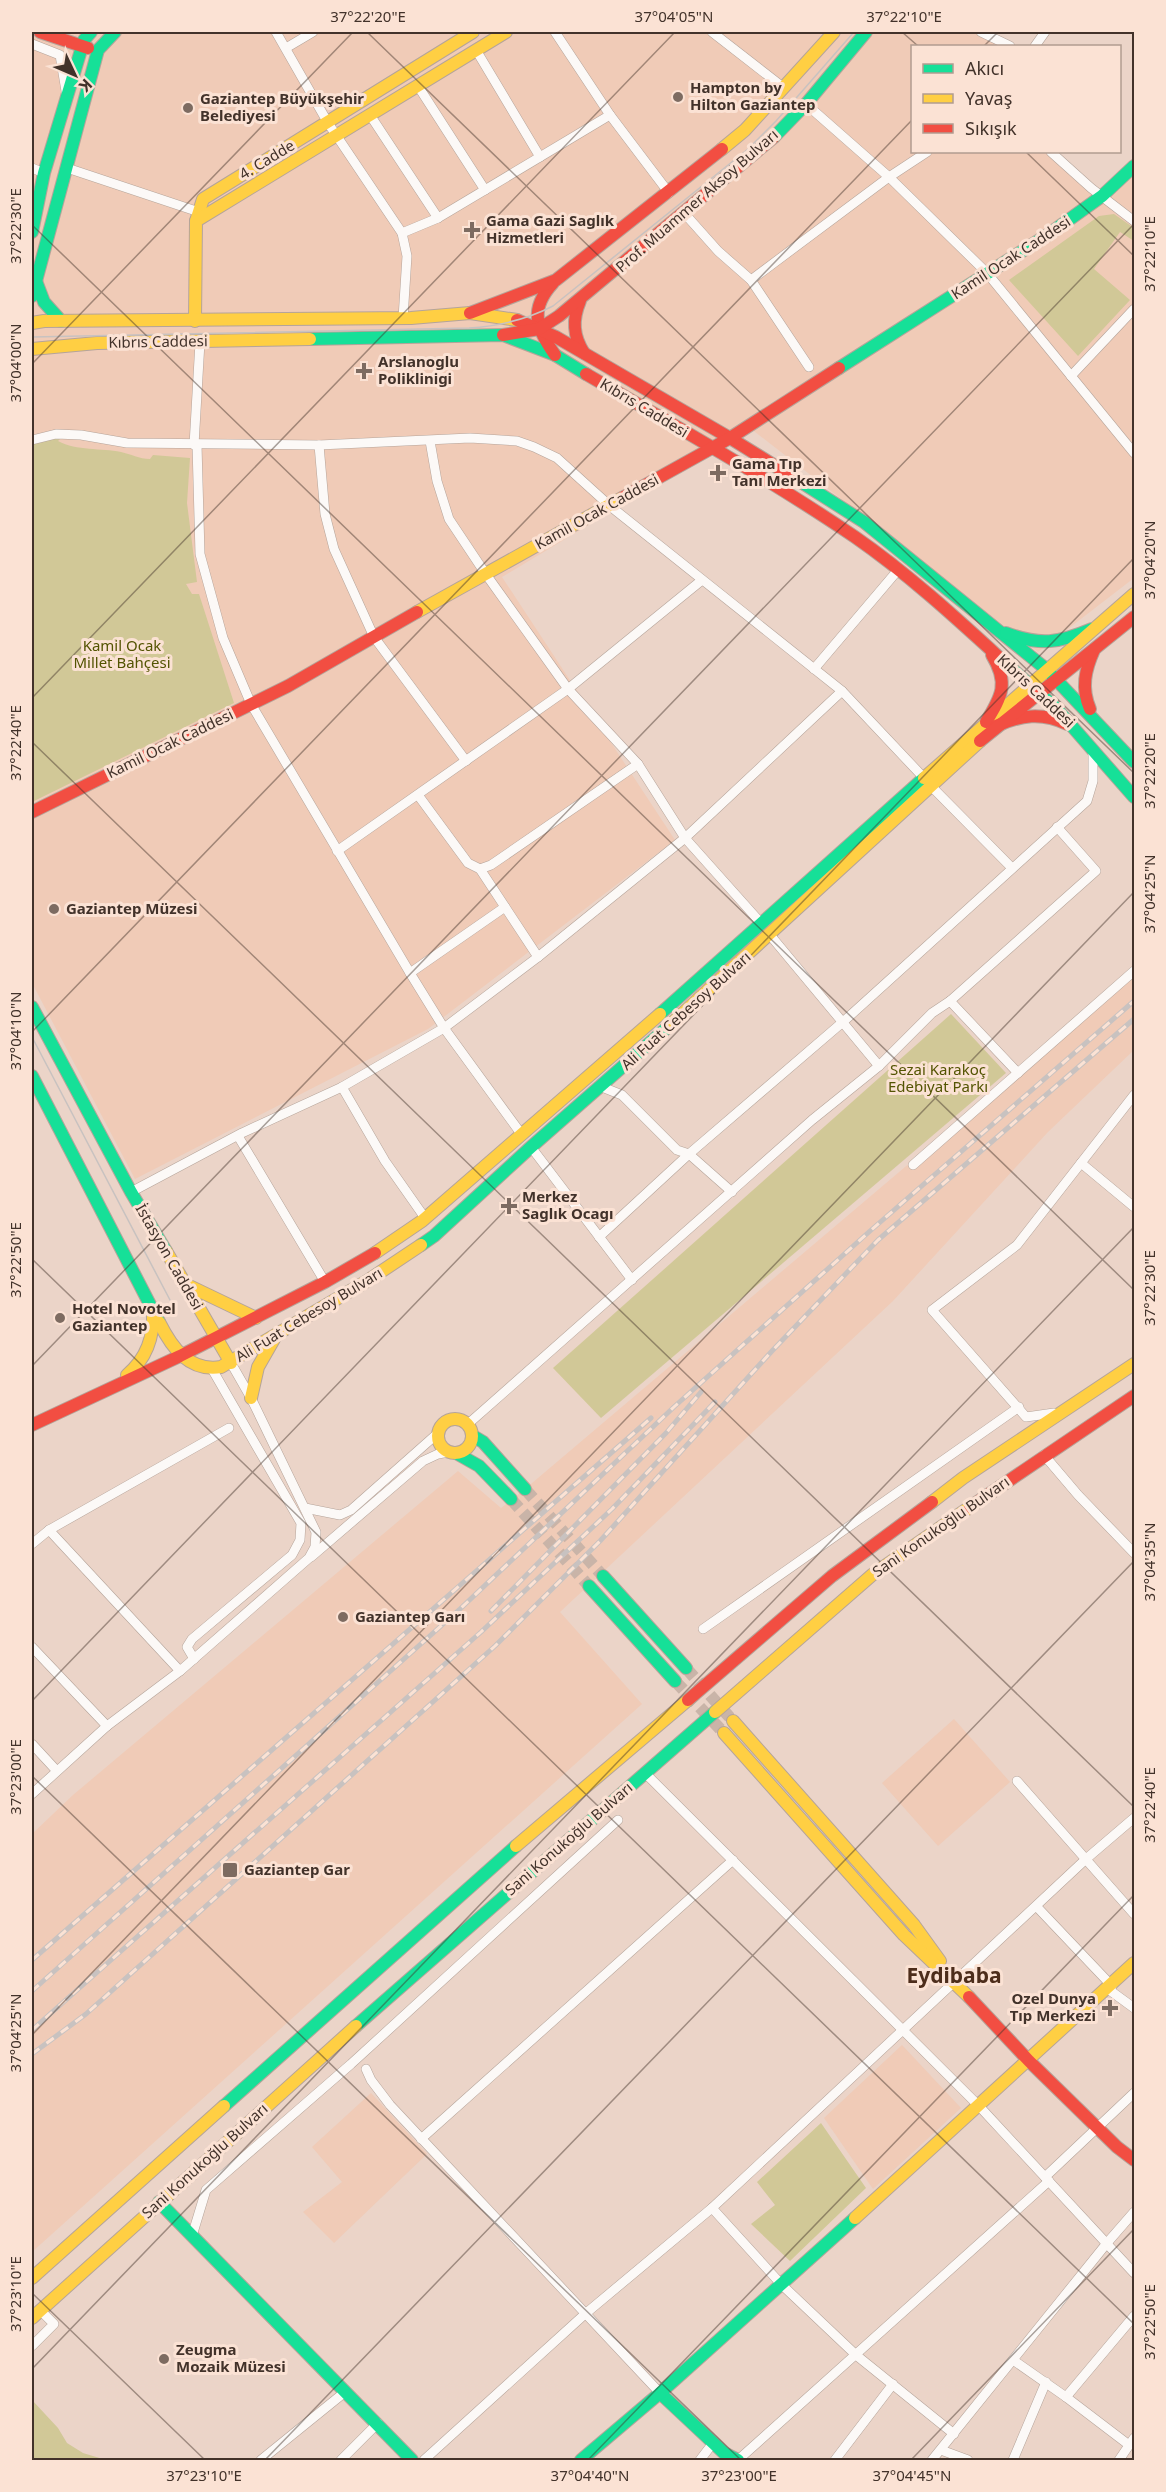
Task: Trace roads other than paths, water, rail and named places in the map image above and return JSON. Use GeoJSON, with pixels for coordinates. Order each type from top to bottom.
{"type":"FeatureCollection","features":[{"type":"Feature","properties":{"kind":"main road"},"geometry":{"type":"LineString","coordinates":[[40,32],[85,37],[98,50]]}},
{"type":"Feature","properties":{"kind":"main road"},"geometry":{"type":"LineString","coordinates":[[32,296],[98,50],[115,32]]}},
{"type":"Feature","properties":{"kind":"main road","name":"4. Cadde"},"geometry":{"type":"LineString","coordinates":[[200,216],[203,199],[473,32]]}},
{"type":"Feature","properties":{"kind":"main road"},"geometry":{"type":"LineString","coordinates":[[195,321],[200,216],[338,136],[506,32]]}},
{"type":"Feature","properties":{"kind":"main road","name":"Prof. Muammer Aksoy Bulvarı"},"geometry":{"type":"LineString","coordinates":[[470,313],[556,280],[669,193],[745,130],[834,32]]}},
{"type":"Feature","properties":{"kind":"main road","name":"Prof. Muammer Aksoy Bulvarı"},"geometry":{"type":"LineString","coordinates":[[503,335],[539,328],[580,301],[685,214],[765,146],[806,104],[866,32]]}},
{"type":"Feature","properties":{"kind":"main road"},"geometry":{"type":"LineString","coordinates":[[32,232],[44,173],[68,102],[85,37]]}},
{"type":"Feature","properties":{"kind":"main road","name":"Kamil Ocak Caddesi"},"geometry":{"type":"LineString","coordinates":[[32,812],[288,686],[484,573],[610,506],[730,438],[1049,234],[1102,196],[1134,166]]}},
{"type":"Feature","properties":{"kind":"main road"},"geometry":{"type":"LineString","coordinates":[[555,356],[539,328],[536,314],[540,300],[556,280]]}},
{"type":"Feature","properties":{"kind":"main road"},"geometry":{"type":"LineString","coordinates":[[36,281],[44,302],[61,321]]}},
{"type":"Feature","properties":{"kind":"main road"},"geometry":{"type":"LineString","coordinates":[[580,301],[574,315],[573,327],[577,342],[584,353]]}},
{"type":"Feature","properties":{"kind":"main road"},"geometry":{"type":"LineString","coordinates":[[32,323],[403,318],[470,313],[498,314],[539,328],[730,438],[864,522],[1046,669],[1095,718],[1134,762]]}},
{"type":"Feature","properties":{"kind":"main road","name":"Kıbrıs Caddesi"},"geometry":{"type":"LineString","coordinates":[[34,347],[97,343],[503,335],[555,356],[714,447],[856,538],[898,570],[1035,687],[1078,730],[1134,797]]}},
{"type":"Feature","properties":{"kind":"main road"},"geometry":{"type":"LineString","coordinates":[[1035,687],[1046,669],[1134,594]]}},
{"type":"Feature","properties":{"kind":"main road"},"geometry":{"type":"LineString","coordinates":[[1035,687],[1056,678],[1134,617]]}},
{"type":"Feature","properties":{"kind":"main road"},"geometry":{"type":"LineString","coordinates":[[992,626],[1029,642],[1048,644],[1092,629]]}},
{"type":"Feature","properties":{"kind":"main road"},"geometry":{"type":"LineString","coordinates":[[980,639],[1001,670],[1004,686],[991,724]]}},
{"type":"Feature","properties":{"kind":"main road"},"geometry":{"type":"LineString","coordinates":[[1094,650],[1086,666],[1084,690],[1085,701],[1095,718]]}},
{"type":"Feature","properties":{"kind":"main road","name":"Ali Fuat Cebesoy Bulvarı"},"geometry":{"type":"LineString","coordinates":[[212,1369],[231,1363],[367,1281],[434,1236],[770,935],[927,782],[1035,687]]}},
{"type":"Feature","properties":{"kind":"main road"},"geometry":{"type":"LineString","coordinates":[[991,724],[1028,714],[1043,714],[1054,717],[1078,730]]}},
{"type":"Feature","properties":{"kind":"main road"},"geometry":{"type":"LineString","coordinates":[[32,1425],[180,1356],[326,1282],[364,1261],[425,1218],[522,1135],[760,922],[927,782]]}},
{"type":"Feature","properties":{"kind":"main road","name":"İstasyon Caddesi"},"geometry":{"type":"LineString","coordinates":[[32,1007],[131,1192],[231,1363]]}},
{"type":"Feature","properties":{"kind":"main road"},"geometry":{"type":"LineString","coordinates":[[32,1076],[168,1340],[180,1356],[195,1366],[212,1369]]}},
{"type":"Feature","properties":{"kind":"main road"},"geometry":{"type":"LineString","coordinates":[[183,1282],[256,1318]]}},
{"type":"Feature","properties":{"kind":"main road"},"geometry":{"type":"LineString","coordinates":[[117,1384],[135,1370],[145,1356],[152,1337],[152,1307]]}},
{"type":"Feature","properties":{"kind":"main road"},"geometry":{"type":"LineString","coordinates":[[251,1398],[254,1377],[260,1360],[277,1335]]}},
{"type":"Feature","properties":{"kind":"main road","name":"Sani Konukoğlu Bulvarı"},"geometry":{"type":"LineString","coordinates":[[32,2278],[464,1891],[832,1576],[963,1478],[1134,1364]]}},
{"type":"Feature","properties":{"kind":"main road","name":"Sani Konukoğlu Bulvarı"},"geometry":{"type":"LineString","coordinates":[[36,2314],[306,2069],[872,1575],[1044,1455],[1134,1396]]}},
{"type":"Feature","properties":{"kind":"main road"},"geometry":{"type":"LineString","coordinates":[[511,1499],[478,1466],[440,1444],[438,1433],[444,1423],[448,1420],[460,1419],[525,1489]]}},
{"type":"Feature","properties":{"kind":"main road"},"geometry":{"type":"LineString","coordinates":[[453,1453],[470,1447],[471,1430]]}},
{"type":"Feature","properties":{"kind":"main road"},"geometry":{"type":"LineString","coordinates":[[603,1576],[686,1668]]}},
{"type":"Feature","properties":{"kind":"main road"},"geometry":{"type":"LineString","coordinates":[[589,1586],[675,1681]]}},
{"type":"Feature","properties":{"kind":"main road"},"geometry":{"type":"LineString","coordinates":[[733,1721],[914,1925],[954,1982]]}},
{"type":"Feature","properties":{"kind":"main road"},"geometry":{"type":"LineString","coordinates":[[724,1733],[904,1935],[954,1982],[1098,2129],[1134,2160]]}},
{"type":"Feature","properties":{"kind":"main road"},"geometry":{"type":"LineString","coordinates":[[581,2460],[660,2393],[1029,2061],[1134,1963]]}},
{"type":"Feature","properties":{"kind":"main road"},"geometry":{"type":"LineString","coordinates":[[159,2202],[412,2460]]}},
{"type":"Feature","properties":{"kind":"main road"},"geometry":{"type":"LineString","coordinates":[[660,2393],[713,2443],[738,2460]]}},
{"type":"Feature","properties":{"kind":"street"},"geometry":{"type":"LineString","coordinates":[[276,32],[328,123],[402,233],[407,256],[403,318]]}},
{"type":"Feature","properties":{"kind":"street"},"geometry":{"type":"LineString","coordinates":[[286,48],[313,32]]}},
{"type":"Feature","properties":{"kind":"street"},"geometry":{"type":"LineString","coordinates":[[555,32],[610,115],[669,193]]}},
{"type":"Feature","properties":{"kind":"street"},"geometry":{"type":"LineString","coordinates":[[712,32],[784,88]]}},
{"type":"Feature","properties":{"kind":"street"},"geometry":{"type":"LineString","coordinates":[[981,32],[1008,45]]}},
{"type":"Feature","properties":{"kind":"street"},"geometry":{"type":"LineString","coordinates":[[1036,45],[1045,32]]}},
{"type":"Feature","properties":{"kind":"street"},"geometry":{"type":"LineString","coordinates":[[32,44],[60,55],[68,102]]}},
{"type":"Feature","properties":{"kind":"street"},"geometry":{"type":"LineString","coordinates":[[476,50],[540,157]]}},
{"type":"Feature","properties":{"kind":"street"},"geometry":{"type":"LineString","coordinates":[[418,86],[485,190]]}},
{"type":"Feature","properties":{"kind":"street"},"geometry":{"type":"LineString","coordinates":[[806,104],[889,177],[987,273],[1134,453]]}},
{"type":"Feature","properties":{"kind":"street"},"geometry":{"type":"LineString","coordinates":[[370,115],[438,218]]}},
{"type":"Feature","properties":{"kind":"street"},"geometry":{"type":"LineString","coordinates":[[402,233],[438,218],[610,115]]}},
{"type":"Feature","properties":{"kind":"street"},"geometry":{"type":"LineString","coordinates":[[751,280],[889,177],[925,153]]}},
{"type":"Feature","properties":{"kind":"street"},"geometry":{"type":"LineString","coordinates":[[1052,153],[1134,221]]}},
{"type":"Feature","properties":{"kind":"street"},"geometry":{"type":"LineString","coordinates":[[32,168],[44,173]]}},
{"type":"Feature","properties":{"kind":"street"},"geometry":{"type":"LineString","coordinates":[[67,168],[200,216]]}},
{"type":"Feature","properties":{"kind":"street"},"geometry":{"type":"LineString","coordinates":[[685,214],[718,251],[751,280],[809,368]]}},
{"type":"Feature","properties":{"kind":"street"},"geometry":{"type":"LineString","coordinates":[[1071,376],[1134,309]]}},
{"type":"Feature","properties":{"kind":"street"},"geometry":{"type":"LineString","coordinates":[[200,342],[195,445],[200,554],[223,638],[251,704],[410,973],[444,1028],[522,1135]]}},
{"type":"Feature","properties":{"kind":"street"},"geometry":{"type":"LineString","coordinates":[[32,440],[56,434],[81,435],[127,443],[319,445],[470,438],[518,441],[557,458],[610,506],[842,691],[1012,868]]}},
{"type":"Feature","properties":{"kind":"street"},"geometry":{"type":"LineString","coordinates":[[430,441],[437,481],[449,519],[484,573],[568,689],[638,764],[685,838],[760,922]]}},
{"type":"Feature","properties":{"kind":"street"},"geometry":{"type":"LineString","coordinates":[[319,445],[325,514],[334,549],[374,637],[466,761]]}},
{"type":"Feature","properties":{"kind":"street"},"geometry":{"type":"LineString","coordinates":[[814,669],[898,570]]}},
{"type":"Feature","properties":{"kind":"street"},"geometry":{"type":"LineString","coordinates":[[337,851],[568,689],[702,580]]}},
{"type":"Feature","properties":{"kind":"street"},"geometry":{"type":"LineString","coordinates":[[131,1192],[238,1136],[342,1087],[444,1028],[538,957],[685,838],[842,691]]}},
{"type":"Feature","properties":{"kind":"street"},"geometry":{"type":"LineString","coordinates":[[599,1237],[689,1154],[844,1021],[1087,801],[1093,781],[1093,747]]}},
{"type":"Feature","properties":{"kind":"street"},"geometry":{"type":"LineString","coordinates":[[480,869],[491,865],[638,764]]}},
{"type":"Feature","properties":{"kind":"street"},"geometry":{"type":"LineString","coordinates":[[418,795],[468,863],[480,869],[538,957]]}},
{"type":"Feature","properties":{"kind":"street"},"geometry":{"type":"LineString","coordinates":[[471,1430],[732,1191],[812,1120],[879,1066],[932,1013],[950,1001],[1096,870],[1057,828]]}},
{"type":"Feature","properties":{"kind":"street"},"geometry":{"type":"LineString","coordinates":[[410,973],[505,907]]}},
{"type":"Feature","properties":{"kind":"street"},"geometry":{"type":"LineString","coordinates":[[770,935],[844,1021],[879,1066]]}},
{"type":"Feature","properties":{"kind":"street"},"geometry":{"type":"LineString","coordinates":[[913,1165],[1134,971]]}},
{"type":"Feature","properties":{"kind":"street"},"geometry":{"type":"LineString","coordinates":[[950,1001],[1018,1073]]}},
{"type":"Feature","properties":{"kind":"street"},"geometry":{"type":"LineString","coordinates":[[342,1087],[385,1161],[425,1218]]}},
{"type":"Feature","properties":{"kind":"street"},"geometry":{"type":"LineString","coordinates":[[602,1087],[622,1095],[677,1150],[689,1154],[732,1191]]}},
{"type":"Feature","properties":{"kind":"street"},"geometry":{"type":"LineString","coordinates":[[1060,1413],[1026,1417],[933,1310],[1017,1245],[1134,1095]]}},
{"type":"Feature","properties":{"kind":"street"},"geometry":{"type":"LineString","coordinates":[[238,1136],[326,1282]]}},
{"type":"Feature","properties":{"kind":"street"},"geometry":{"type":"LineString","coordinates":[[531,1147],[632,1281]]}},
{"type":"Feature","properties":{"kind":"street"},"geometry":{"type":"LineString","coordinates":[[1081,1162],[1134,1207]]}},
{"type":"Feature","properties":{"kind":"street","name":"İstasyon Caddesi"},"geometry":{"type":"LineString","coordinates":[[231,1363],[251,1398],[316,1532],[315,1547],[309,1558]]}},
{"type":"Feature","properties":{"kind":"street"},"geometry":{"type":"LineString","coordinates":[[194,1659],[186,1647],[192,1639],[292,1555],[300,1540],[301,1523],[212,1369]]}},
{"type":"Feature","properties":{"kind":"street"},"geometry":{"type":"LineString","coordinates":[[703,1629],[1019,1407]]}},
{"type":"Feature","properties":{"kind":"street"},"geometry":{"type":"LineString","coordinates":[[32,1544],[50,1530],[229,1428]]}},
{"type":"Feature","properties":{"kind":"street"},"geometry":{"type":"LineString","coordinates":[[305,1508],[340,1515],[351,1510],[438,1433]]}},
{"type":"Feature","properties":{"kind":"street"},"geometry":{"type":"LineString","coordinates":[[32,1794],[107,1726],[180,1671],[423,1461],[438,1454],[453,1453]]}},
{"type":"Feature","properties":{"kind":"street"},"geometry":{"type":"LineString","coordinates":[[1044,1455],[1078,1495],[1134,1553]]}},
{"type":"Feature","properties":{"kind":"street"},"geometry":{"type":"LineString","coordinates":[[50,1530],[180,1671]]}},
{"type":"Feature","properties":{"kind":"street"},"geometry":{"type":"LineString","coordinates":[[32,1647],[107,1726]]}},
{"type":"Feature","properties":{"kind":"street"},"geometry":{"type":"LineString","coordinates":[[32,1744],[56,1770]]}},
{"type":"Feature","properties":{"kind":"street"},"geometry":{"type":"LineString","coordinates":[[645,1773],[979,2106],[1134,2273]]}},
{"type":"Feature","properties":{"kind":"street"},"geometry":{"type":"LineString","coordinates":[[1017,1781],[1134,1914]]}},
{"type":"Feature","properties":{"kind":"street"},"geometry":{"type":"LineString","coordinates":[[424,2460],[585,2314],[712,2208],[1086,1859],[1134,1818]]}},
{"type":"Feature","properties":{"kind":"street"},"geometry":{"type":"LineString","coordinates":[[192,2236],[206,2190],[351,2064],[618,1820]]}},
{"type":"Feature","properties":{"kind":"street"},"geometry":{"type":"LineString","coordinates":[[421,2139],[734,1860]]}},
{"type":"Feature","properties":{"kind":"street"},"geometry":{"type":"LineString","coordinates":[[1037,1907],[1110,1987],[1134,2008]]}},
{"type":"Feature","properties":{"kind":"street"},"geometry":{"type":"LineString","coordinates":[[366,2069],[371,2080],[390,2105],[660,2393]]}},
{"type":"Feature","properties":{"kind":"street"},"geometry":{"type":"LineString","coordinates":[[738,2460],[1047,2179],[1134,2093]]}},
{"type":"Feature","properties":{"kind":"street"},"geometry":{"type":"LineString","coordinates":[[712,2208],[781,2284],[856,2355],[954,2434]]}},
{"type":"Feature","properties":{"kind":"street"},"geometry":{"type":"LineString","coordinates":[[932,2460],[1134,2212]]}},
{"type":"Feature","properties":{"kind":"street"},"geometry":{"type":"LineString","coordinates":[[32,2346],[54,2324],[36,2314]]}},
{"type":"Feature","properties":{"kind":"street"},"geometry":{"type":"LineString","coordinates":[[1066,2397],[1134,2316]]}},
{"type":"Feature","properties":{"kind":"street"},"geometry":{"type":"LineString","coordinates":[[1013,2360],[1132,2442],[1119,2460]]}},
{"type":"Feature","properties":{"kind":"street"},"geometry":{"type":"LineString","coordinates":[[1013,2460],[1046,2382]]}},
{"type":"Feature","properties":{"kind":"street"},"geometry":{"type":"LineString","coordinates":[[836,2460],[893,2384]]}},
{"type":"Feature","properties":{"kind":"street"},"geometry":{"type":"LineString","coordinates":[[261,2460],[345,2392]]}},
{"type":"Feature","properties":{"kind":"street"},"geometry":{"type":"LineString","coordinates":[[341,2460],[378,2423]]}},
{"type":"Feature","properties":{"kind":"street"},"geometry":{"type":"LineString","coordinates":[[700,2460],[713,2443]]}},
{"type":"Feature","properties":{"kind":"street"},"geometry":{"type":"LineString","coordinates":[[941,2450],[968,2460]]}},
{"type":"Feature","properties":{"kind":"tunnel"},"geometry":{"type":"LineString","coordinates":[[525,1489],[603,1576]]}},
{"type":"Feature","properties":{"kind":"tunnel"},"geometry":{"type":"LineString","coordinates":[[511,1499],[589,1586]]}},
{"type":"Feature","properties":{"kind":"tunnel"},"geometry":{"type":"LineString","coordinates":[[686,1668],[733,1721]]}},
{"type":"Feature","properties":{"kind":"tunnel"},"geometry":{"type":"LineString","coordinates":[[675,1681],[724,1733]]}},
{"type":"Feature","properties":{"kind":"tram line"},"geometry":{"type":"LineString","coordinates":[[32,337],[469,328],[523,319],[553,306],[748,149],[776,121],[854,32]]}},
{"type":"Feature","properties":{"kind":"tram line"},"geometry":{"type":"LineString","coordinates":[[32,1037],[170,1300]]}},
{"type":"Feature","properties":{"kind":"railway"},"geometry":{"type":"LineString","coordinates":[[32,1991],[460,1609],[675,1406],[870,1231],[1134,1001]]}},
{"type":"Feature","properties":{"kind":"railway"},"geometry":{"type":"LineString","coordinates":[[32,2054],[86,2014],[495,1646],[600,1541],[772,1351],[878,1240],[1134,1019]]}},
{"type":"Feature","properties":{"kind":"railway"},"geometry":{"type":"LineString","coordinates":[[491,1611],[666,1433],[701,1392]]}},
{"type":"Feature","properties":{"kind":"railway"},"geometry":{"type":"LineString","coordinates":[[32,2030],[481,1632],[612,1509],[715,1402]]}},
{"type":"Feature","properties":{"kind":"railway"},"geometry":{"type":"LineString","coordinates":[[32,1960],[651,1418]]}},
{"type":"Feature","properties":{"kind":"place","name":"Hampton by Hilton Gaziantep"},"geometry":{"type":"Point","coordinates":[678,97]}},
{"type":"Feature","properties":{"kind":"place","name":"Gaziantep Büyükşehir Belediyesi"},"geometry":{"type":"Point","coordinates":[188,108]}},
{"type":"Feature","properties":{"kind":"place","name":"Gama Gazi Saglık Hizmetleri"},"geometry":{"type":"Point","coordinates":[472,230]}},
{"type":"Feature","properties":{"kind":"place","name":"Arslanoglu Poliklinigi"},"geometry":{"type":"Point","coordinates":[364,371]}},
{"type":"Feature","properties":{"kind":"place","name":"Gama Tıp Tanı Merkezi"},"geometry":{"type":"Point","coordinates":[718,473]}},
{"type":"Feature","properties":{"kind":"place","name":"Gaziantep Müzesi"},"geometry":{"type":"Point","coordinates":[54,909]}},
{"type":"Feature","properties":{"kind":"place","name":"Merkez Saglık Ocagı"},"geometry":{"type":"Point","coordinates":[509,1206]}},
{"type":"Feature","properties":{"kind":"place","name":"Hotel Novotel Gaziantep"},"geometry":{"type":"Point","coordinates":[60,1318]}},
{"type":"Feature","properties":{"kind":"place","name":"Gaziantep Garı"},"geometry":{"type":"Point","coordinates":[343,1617]}},
{"type":"Feature","properties":{"kind":"place","name":"Gaziantep Gar"},"geometry":{"type":"Point","coordinates":[230,1870]}},
{"type":"Feature","properties":{"kind":"place","name":"Ozel Dunya Tıp Merkezi"},"geometry":{"type":"Point","coordinates":[1110,2008]}},
{"type":"Feature","properties":{"kind":"place","name":"Zeugma Mozaik Müzesi"},"geometry":{"type":"Point","coordinates":[164,2359]}},
{"type":"Feature","properties":{"kind":"district","name":"Eydibaba"},"geometry":{"type":"Point","coordinates":[954,1976]}},
{"type":"Feature","properties":{"kind":"park label","name":"Kamil Ocak Millet Bahçesi"},"geometry":{"type":"Point","coordinates":[122,654]}},
{"type":"Feature","properties":{"kind":"park label","name":"Sezai Karakoç Edebiyat Parkı"},"geometry":{"type":"Point","coordinates":[938,1078]}}]}
